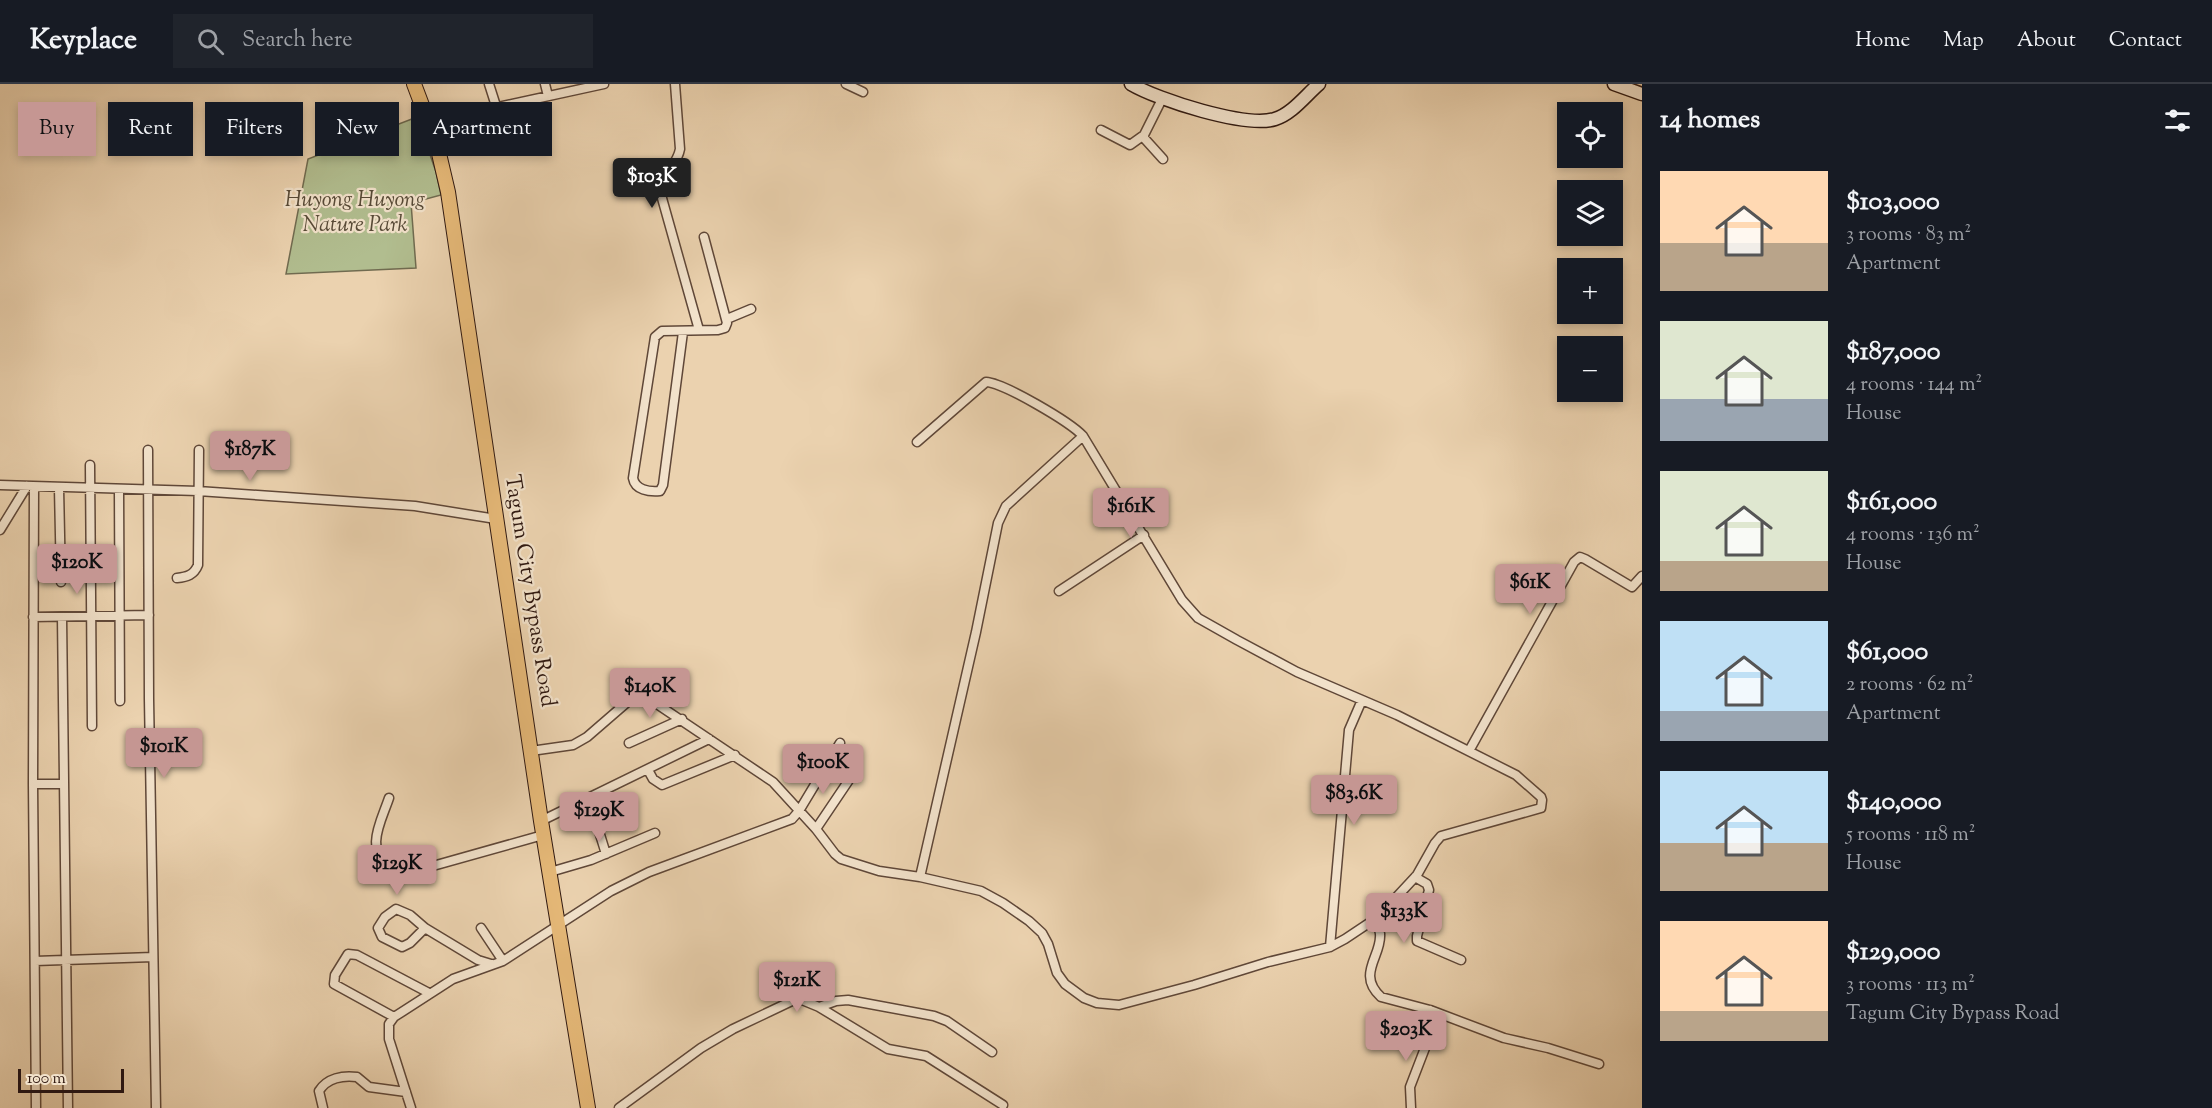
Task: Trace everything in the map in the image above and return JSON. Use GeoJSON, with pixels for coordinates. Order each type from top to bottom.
{"type":"FeatureCollection","features":[{"type":"Feature","properties":{"kind":"main road","name":"Tagum City Bypass Road"},"geometry":{"type":"LineString","coordinates":[[414,84],[421,102]]}},
{"type":"Feature","properties":{"kind":"main road"},"geometry":{"type":"LineString","coordinates":[[1131,84],[1162,99],[1239,118],[1264,121],[1276,119],[1286,113],[1319,84]]}},
{"type":"Feature","properties":{"kind":"main road"},"geometry":{"type":"LineString","coordinates":[[1614,84],[1642,94]]}},
{"type":"Feature","properties":{"kind":"main road","name":"Tagum City Bypass Road"},"geometry":{"type":"LineString","coordinates":[[439,156],[446,181],[542,828],[588,1108]]}},
{"type":"Feature","properties":{"kind":"street"},"geometry":{"type":"LineString","coordinates":[[489,84],[495,102]]}},
{"type":"Feature","properties":{"kind":"street"},"geometry":{"type":"LineString","coordinates":[[545,84],[548,96]]}},
{"type":"Feature","properties":{"kind":"street"},"geometry":{"type":"LineString","coordinates":[[517,102],[604,84]]}},
{"type":"Feature","properties":{"kind":"street"},"geometry":{"type":"LineString","coordinates":[[675,84],[680,149],[679,156],[662,179],[660,190],[699,330]]}},
{"type":"Feature","properties":{"kind":"street"},"geometry":{"type":"LineString","coordinates":[[846,84],[863,92]]}},
{"type":"Feature","properties":{"kind":"street"},"geometry":{"type":"LineString","coordinates":[[1101,130],[1130,145],[1143,135],[1162,99]]}},
{"type":"Feature","properties":{"kind":"street"},"geometry":{"type":"LineString","coordinates":[[1143,135],[1163,159]]}},
{"type":"Feature","properties":{"kind":"street"},"geometry":{"type":"LineString","coordinates":[[683,332],[663,485],[660,491],[654,492],[639,488],[634,484],[633,478],[651,353],[658,333],[725,328],[727,319],[704,237]]}},
{"type":"Feature","properties":{"kind":"street"},"geometry":{"type":"LineString","coordinates":[[727,319],[752,309]]}},
{"type":"Feature","properties":{"kind":"street"},"geometry":{"type":"LineString","coordinates":[[623,679],[773,782],[841,859],[879,871],[920,877],[981,891],[1012,909],[1042,933],[1057,973],[1065,984],[1084,998],[1108,1005],[1126,1003],[1268,962],[1330,947],[1373,921],[1414,877],[1441,836],[1538,809],[1542,804],[1541,797],[1520,778],[1397,715],[1297,672],[1198,618],[1182,600],[1083,436],[1063,419],[1001,386],[986,381],[917,442]]}},
{"type":"Feature","properties":{"kind":"street"},"geometry":{"type":"LineString","coordinates":[[920,877],[971,655],[998,523],[1006,506],[1083,436]]}},
{"type":"Feature","properties":{"kind":"street"},"geometry":{"type":"LineString","coordinates":[[148,450],[148,615],[156,1108]]}},
{"type":"Feature","properties":{"kind":"street"},"geometry":{"type":"LineString","coordinates":[[177,578],[191,574],[198,565],[199,450]]}},
{"type":"Feature","properties":{"kind":"street"},"geometry":{"type":"LineString","coordinates":[[90,465],[92,726]]}},
{"type":"Feature","properties":{"kind":"street"},"geometry":{"type":"LineString","coordinates":[[2,487],[198,491],[415,506],[496,519]]}},
{"type":"Feature","properties":{"kind":"street"},"geometry":{"type":"LineString","coordinates":[[0,530],[31,487]]}},
{"type":"Feature","properties":{"kind":"street"},"geometry":{"type":"LineString","coordinates":[[31,487],[36,1108]]}},
{"type":"Feature","properties":{"kind":"street"},"geometry":{"type":"LineString","coordinates":[[59,488],[61,582]]}},
{"type":"Feature","properties":{"kind":"street"},"geometry":{"type":"LineString","coordinates":[[119,489],[120,701]]}},
{"type":"Feature","properties":{"kind":"street"},"geometry":{"type":"LineString","coordinates":[[1059,591],[1144,535]]}},
{"type":"Feature","properties":{"kind":"street"},"geometry":{"type":"LineString","coordinates":[[1469,751],[1577,559],[1585,559],[1631,587],[1635,586],[1642,576]]}},
{"type":"Feature","properties":{"kind":"street"},"geometry":{"type":"LineString","coordinates":[[33,616],[148,615]]}},
{"type":"Feature","properties":{"kind":"street"},"geometry":{"type":"LineString","coordinates":[[62,617],[68,1108]]}},
{"type":"Feature","properties":{"kind":"street"},"geometry":{"type":"LineString","coordinates":[[531,751],[573,745],[587,737],[639,692]]}},
{"type":"Feature","properties":{"kind":"street"},"geometry":{"type":"LineString","coordinates":[[1330,947],[1349,730],[1362,700]]}},
{"type":"Feature","properties":{"kind":"street"},"geometry":{"type":"LineString","coordinates":[[629,743],[682,719]]}},
{"type":"Feature","properties":{"kind":"street"},"geometry":{"type":"LineString","coordinates":[[389,798],[375,848],[378,856],[384,862],[400,871],[415,871],[542,828],[589,799],[709,739]]}},
{"type":"Feature","properties":{"kind":"street"},"geometry":{"type":"LineString","coordinates":[[411,1108],[389,1039],[389,1024],[394,1017],[453,979],[491,964],[503,962],[611,891],[650,872],[788,821],[799,811],[840,742]]}},
{"type":"Feature","properties":{"kind":"street"},"geometry":{"type":"LineString","coordinates":[[648,770],[657,783],[662,785],[735,755]]}},
{"type":"Feature","properties":{"kind":"street"},"geometry":{"type":"LineString","coordinates":[[816,829],[852,777]]}},
{"type":"Feature","properties":{"kind":"street"},"geometry":{"type":"LineString","coordinates":[[33,784],[64,784]]}},
{"type":"Feature","properties":{"kind":"street"},"geometry":{"type":"LineString","coordinates":[[589,799],[606,854]]}},
{"type":"Feature","properties":{"kind":"street"},"geometry":{"type":"LineString","coordinates":[[550,872],[606,854],[655,833]]}},
{"type":"Feature","properties":{"kind":"street"},"geometry":{"type":"LineString","coordinates":[[1414,877],[1427,884],[1429,890],[1417,941],[1461,960]]}},
{"type":"Feature","properties":{"kind":"street"},"geometry":{"type":"LineString","coordinates":[[425,928],[410,943],[402,947],[382,937],[378,928],[385,917],[396,909],[410,915],[425,928],[478,960],[491,964]]}},
{"type":"Feature","properties":{"kind":"street"},"geometry":{"type":"LineString","coordinates":[[1373,921],[1380,936],[1371,964],[1370,981],[1378,995],[1385,999],[1430,1010],[1504,1038],[1548,1048],[1599,1064]]}},
{"type":"Feature","properties":{"kind":"street"},"geometry":{"type":"LineString","coordinates":[[481,928],[503,962]]}},
{"type":"Feature","properties":{"kind":"street"},"geometry":{"type":"LineString","coordinates":[[394,1017],[334,984],[333,980],[338,968],[348,954],[357,955],[429,993]]}},
{"type":"Feature","properties":{"kind":"street"},"geometry":{"type":"LineString","coordinates":[[35,961],[153,957]]}},
{"type":"Feature","properties":{"kind":"street"},"geometry":{"type":"LineString","coordinates":[[621,1107],[701,1048],[733,1029],[794,1000],[802,1000],[819,1007],[888,1049],[926,1056],[1003,1105]]}},
{"type":"Feature","properties":{"kind":"street"},"geometry":{"type":"LineString","coordinates":[[819,1007],[836,1001],[848,1000],[934,1016],[947,1021],[992,1052]]}},
{"type":"Feature","properties":{"kind":"street"},"geometry":{"type":"LineString","coordinates":[[1411,1108],[1410,1087],[1435,1022],[1430,1010]]}},
{"type":"Feature","properties":{"kind":"street"},"geometry":{"type":"LineString","coordinates":[[323,1108],[319,1091],[327,1082],[338,1077],[357,1077],[369,1087],[406,1092]]}},
{"type":"Feature","properties":{"kind":"green space","name":"Huyong Huyong Nature Park"},"geometry":{"type":"Polygon","coordinates":[[[411,119],[411,156],[430,156],[441,195],[411,203],[416,268],[286,274],[308,159],[316,156],[399,156],[399,124],[411,119]]]}}]}
